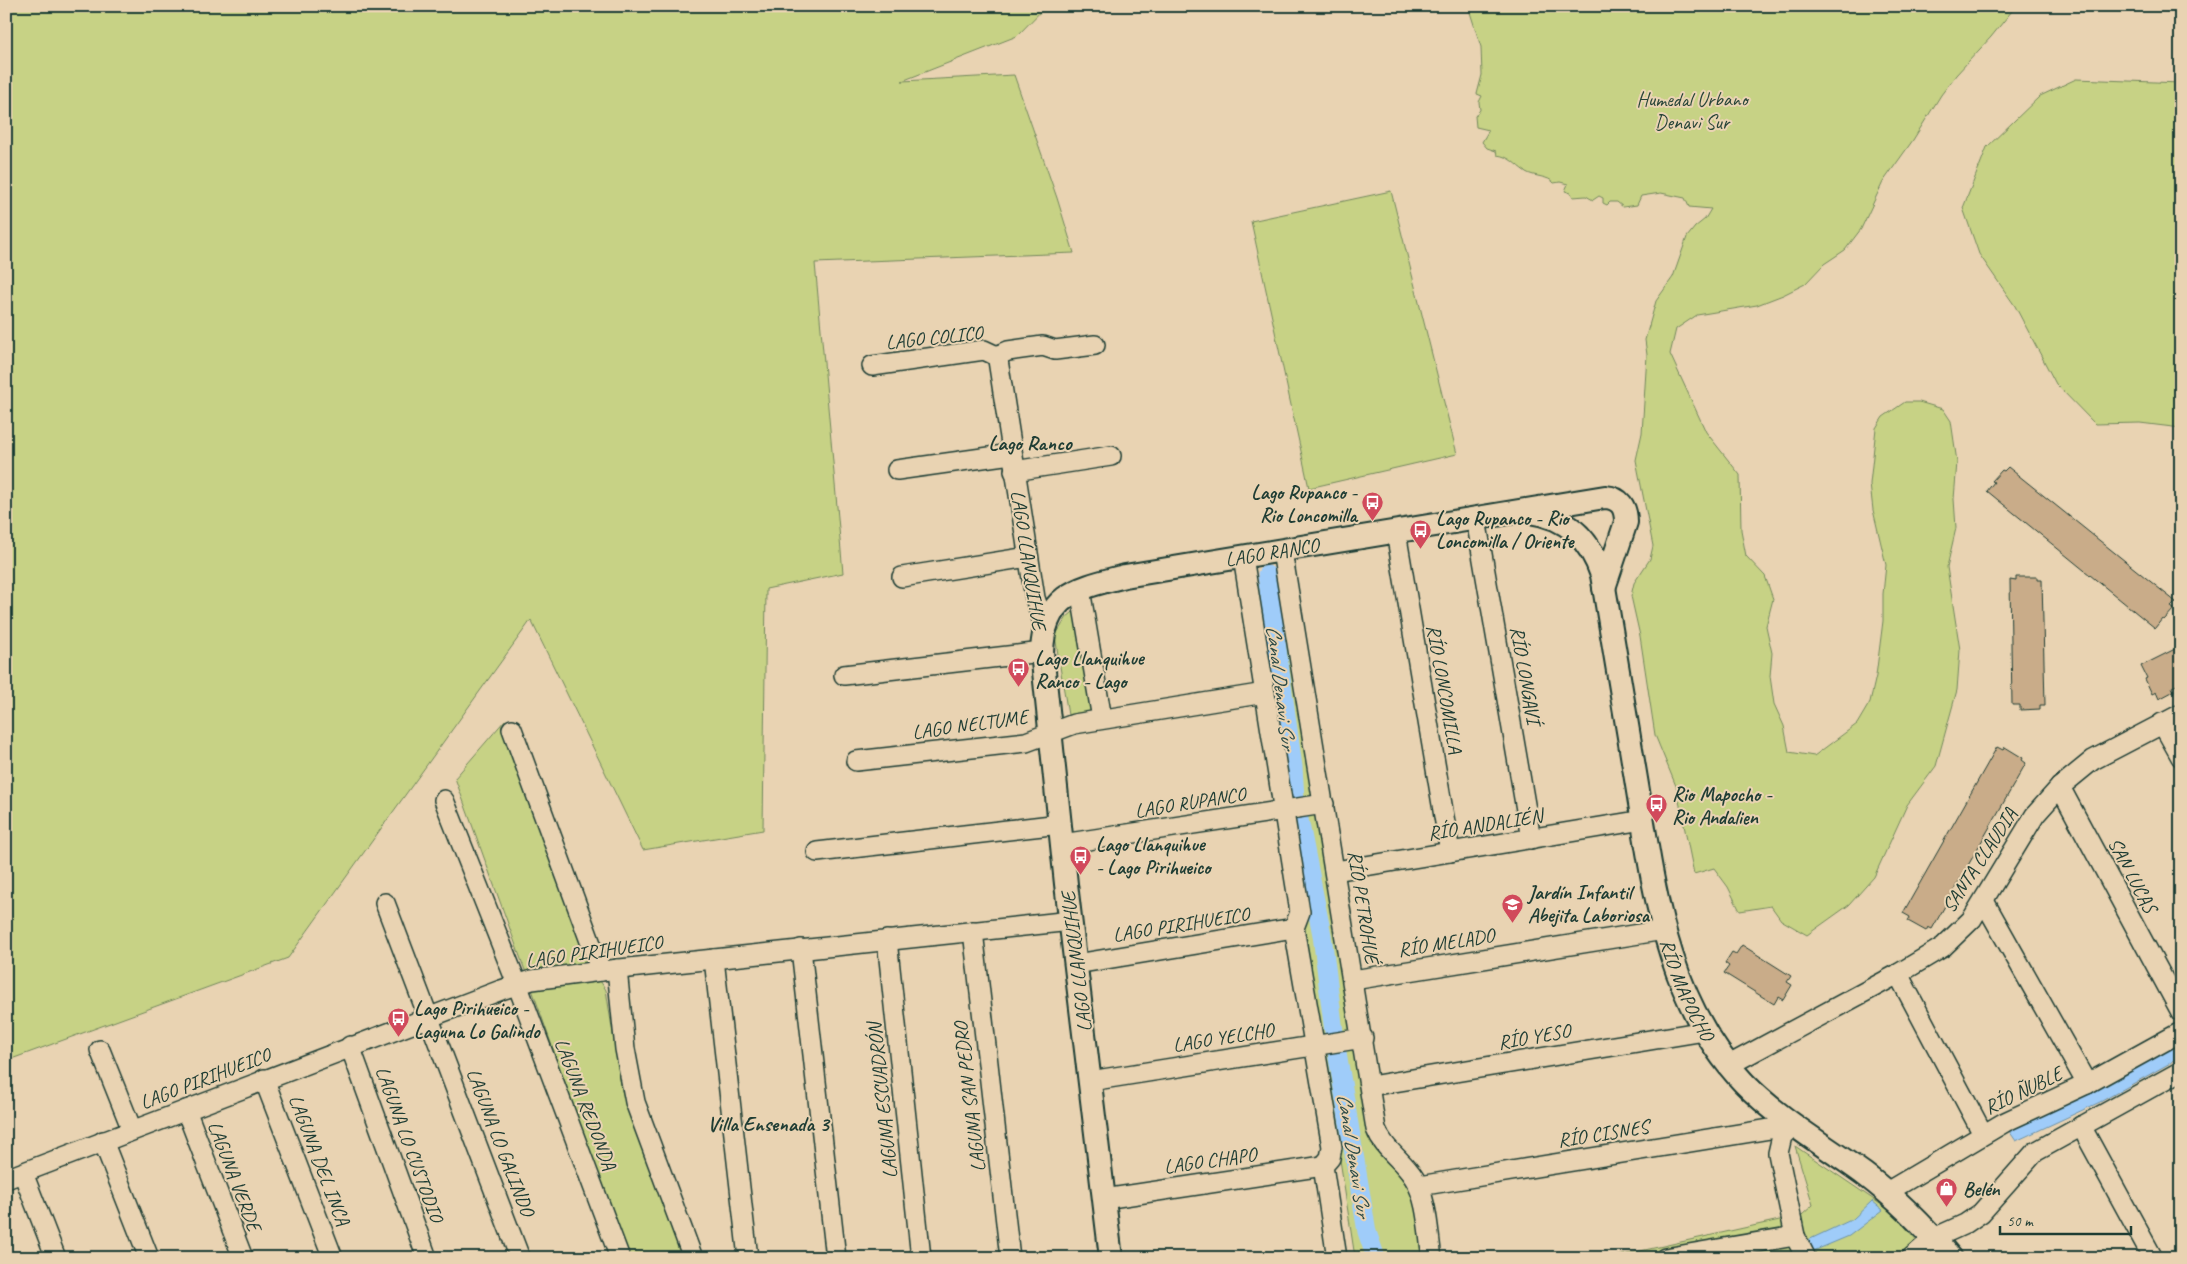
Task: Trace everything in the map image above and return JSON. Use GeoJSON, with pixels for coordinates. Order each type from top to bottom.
{"type":"FeatureCollection","features":[{"type":"Feature","properties":{"kind":"street"},"geometry":{"type":"LineString","coordinates":[[999,357],[1008,351],[1043,346],[1055,350],[1094,345]]}},
{"type":"Feature","properties":{"kind":"street","name":"LAGO COLICO"},"geometry":{"type":"LineString","coordinates":[[872,366],[984,350],[999,357]]}},
{"type":"Feature","properties":{"kind":"street","name":"LAGO LLANQUIHUE"},"geometry":{"type":"LineString","coordinates":[[999,357],[998,362],[1028,557],[1038,611],[1045,628],[1042,652],[1050,733],[1111,1258]]}},
{"type":"Feature","properties":{"kind":"street"},"geometry":{"type":"LineString","coordinates":[[897,470],[1111,456]]}},
{"type":"Feature","properties":{"kind":"street","name":"RÍO MAPOCHO"},"geometry":{"type":"LineString","coordinates":[[1518,513],[1595,498],[1611,497],[1621,503],[1625,509],[1626,522],[1604,588]]}},
{"type":"Feature","properties":{"kind":"street","name":"LAGO RANCO"},"geometry":{"type":"LineString","coordinates":[[1045,628],[1057,605],[1072,593],[1125,576],[1518,513]]}},
{"type":"Feature","properties":{"kind":"street","name":"RÍO MAPOCHO"},"geometry":{"type":"LineString","coordinates":[[1518,513],[1543,514],[1565,523],[1576,531],[1592,551],[1602,575],[1643,820],[1664,930],[1680,983],[1704,1030],[1729,1065],[1758,1097],[1887,1192],[1934,1238],[1951,1258]]}},
{"type":"Feature","properties":{"kind":"street","name":"RÍO LONGAVÍ"},"geometry":{"type":"LineString","coordinates":[[1476,519],[1531,839]]}},
{"type":"Feature","properties":{"kind":"street","name":"RÍO LONCOMILLA"},"geometry":{"type":"LineString","coordinates":[[1396,532],[1450,852]]}},
{"type":"Feature","properties":{"kind":"street","name":"RÍO PETROHUÉ"},"geometry":{"type":"LineString","coordinates":[[1282,551],[1378,1135],[1385,1146],[1411,1173],[1419,1186],[1432,1258]]}},
{"type":"Feature","properties":{"kind":"street"},"geometry":{"type":"LineString","coordinates":[[902,577],[1028,557]]}},
{"type":"Feature","properties":{"kind":"street"},"geometry":{"type":"LineString","coordinates":[[1243,557],[1300,912],[1294,928],[1332,1147],[1330,1158],[1323,1166],[1337,1258]]}},
{"type":"Feature","properties":{"kind":"street"},"geometry":{"type":"LineString","coordinates":[[1080,589],[1102,720]]}},
{"type":"Feature","properties":{"kind":"street"},"geometry":{"type":"LineString","coordinates":[[844,674],[1042,652]]}},
{"type":"Feature","properties":{"kind":"street","name":"LAGO NELTUME"},"geometry":{"type":"LineString","coordinates":[[856,761],[1026,742],[1066,726],[1265,693]]}},
{"type":"Feature","properties":{"kind":"street","name":"SANTA CLAUDIA"},"geometry":{"type":"LineString","coordinates":[[1729,1065],[1898,974],[1944,947],[1972,919],[2035,815],[2060,787],[2093,760],[2181,714]]}},
{"type":"Feature","properties":{"kind":"street"},"geometry":{"type":"LineString","coordinates":[[2162,723],[2181,757]]}},
{"type":"Feature","properties":{"kind":"street"},"geometry":{"type":"LineString","coordinates":[[512,729],[609,970],[625,1049],[630,1085],[642,1122],[694,1258]]}},
{"type":"Feature","properties":{"kind":"street","name":"SAN LUCAS"},"geometry":{"type":"LineString","coordinates":[[2060,787],[2181,1012]]}},
{"type":"Feature","properties":{"kind":"street","name":"LAGUNA REDONDA"},"geometry":{"type":"LineString","coordinates":[[444,800],[517,984],[620,1258]]}},
{"type":"Feature","properties":{"kind":"street","name":"LAGO RUPANCO"},"geometry":{"type":"LineString","coordinates":[[817,852],[1061,834],[1324,804]]}},
{"type":"Feature","properties":{"kind":"street","name":"RÍO ANDALIÉN"},"geometry":{"type":"LineString","coordinates":[[1335,872],[1643,820]]}},
{"type":"Feature","properties":{"kind":"street"},"geometry":{"type":"LineString","coordinates":[[1984,901],[2087,1084]]}},
{"type":"Feature","properties":{"kind":"street","name":"LAGUNA LO GALINDO"},"geometry":{"type":"LineString","coordinates":[[385,903],[520,1258]]}},
{"type":"Feature","properties":{"kind":"street","name":"LAGO PIRIHUEICO"},"geometry":{"type":"LineString","coordinates":[[15,1176],[350,1046],[517,984],[550,977],[609,970],[1071,921]]}},
{"type":"Feature","properties":{"kind":"street","name":"LAGO PIRIHUEICO"},"geometry":{"type":"LineString","coordinates":[[1076,964],[1294,928]]}},
{"type":"Feature","properties":{"kind":"street","name":"RÍO MELADO"},"geometry":{"type":"LineString","coordinates":[[1353,980],[1664,930]]}},
{"type":"Feature","properties":{"kind":"street","name":"LAGUNA SAN PEDRO"},"geometry":{"type":"LineString","coordinates":[[973,931],[1010,1258]]}},
{"type":"Feature","properties":{"kind":"street","name":"LAGUNA ESCUADRÓN"},"geometry":{"type":"LineString","coordinates":[[887,940],[922,1258]]}},
{"type":"Feature","properties":{"kind":"street"},"geometry":{"type":"LineString","coordinates":[[801,949],[836,1258]]}},
{"type":"Feature","properties":{"kind":"street"},"geometry":{"type":"LineString","coordinates":[[714,959],[748,1258]]}},
{"type":"Feature","properties":{"kind":"street"},"geometry":{"type":"LineString","coordinates":[[1898,974],[1983,1134]]}},
{"type":"Feature","properties":{"kind":"street","name":"RÍO YESO"},"geometry":{"type":"LineString","coordinates":[[1370,1086],[1704,1030]]}},
{"type":"Feature","properties":{"kind":"street","name":"RÍO ÑUBLE"},"geometry":{"type":"LineString","coordinates":[[1887,1192],[2005,1122],[2087,1084],[2181,1032]]}},
{"type":"Feature","properties":{"kind":"street","name":"LAGO YELCHO"},"geometry":{"type":"LineString","coordinates":[[1090,1081],[1363,1038]]}},
{"type":"Feature","properties":{"kind":"street","name":"LAGUNA LO CUSTODIO"},"geometry":{"type":"LineString","coordinates":[[350,1046],[428,1258]]}},
{"type":"Feature","properties":{"kind":"street"},"geometry":{"type":"LineString","coordinates":[[100,1050],[132,1130]]}},
{"type":"Feature","properties":{"kind":"street"},"geometry":{"type":"LineString","coordinates":[[1911,1258],[1934,1238],[1965,1224],[1981,1213],[2035,1152],[2179,1075]]}},
{"type":"Feature","properties":{"kind":"street","name":"LAGUNA DEL INCA"},"geometry":{"type":"LineString","coordinates":[[264,1079],[333,1258]]}},
{"type":"Feature","properties":{"kind":"street","name":"LAGUNA VERDE"},"geometry":{"type":"LineString","coordinates":[[186,1110],[243,1258]]}},
{"type":"Feature","properties":{"kind":"street"},"geometry":{"type":"LineString","coordinates":[[1794,1125],[1782,1136],[1778,1153],[1795,1236],[1806,1258]]}},
{"type":"Feature","properties":{"kind":"street","name":"RÍO CISNES"},"geometry":{"type":"LineString","coordinates":[[1419,1186],[1794,1125]]}},
{"type":"Feature","properties":{"kind":"street"},"geometry":{"type":"LineString","coordinates":[[2081,1126],[2153,1258]]}},
{"type":"Feature","properties":{"kind":"street"},"geometry":{"type":"LineString","coordinates":[[103,1141],[149,1258]]}},
{"type":"Feature","properties":{"kind":"street","name":"LAGO CHAPO"},"geometry":{"type":"LineString","coordinates":[[1104,1199],[1323,1166]]}},
{"type":"Feature","properties":{"kind":"street"},"geometry":{"type":"LineString","coordinates":[[15,1176],[56,1258]]}},
{"type":"Feature","properties":{"kind":"street"},"geometry":{"type":"LineString","coordinates":[[1665,1258],[1795,1236]]}},
{"type":"Feature","properties":{"kind":"green space"},"geometry":{"type":"Polygon","coordinates":[[[6,6],[1046,6],[1017,36],[902,81],[1014,75],[1074,253],[815,263],[843,573],[766,589],[763,830],[643,850],[531,620],[288,958],[6,1061],[6,6]]]}},
{"type":"Feature","properties":{"kind":"green space","name":"Humedal Urbano Denavi Sur"},"geometry":{"type":"Polygon","coordinates":[[[1468,6],[1552,6],[1554,8],[1633,12],[1660,9],[1697,9],[1699,6],[1704,6],[1706,9],[1714,6],[2016,6],[1941,95],[1913,140],[1883,182],[1861,229],[1845,250],[1824,264],[1805,284],[1783,295],[1757,305],[1697,315],[1676,329],[1670,354],[1706,432],[1740,475],[1741,530],[1746,556],[1765,576],[1773,599],[1766,626],[1772,653],[1770,676],[1774,704],[1784,726],[1789,752],[1814,756],[1857,724],[1870,702],[1876,676],[1883,621],[1886,565],[1873,510],[1870,484],[1876,428],[1883,417],[1905,402],[1919,402],[1943,409],[1951,421],[1957,462],[1954,499],[1956,528],[1947,567],[1960,650],[1957,690],[1936,766],[1907,805],[1874,877],[1849,905],[1807,935],[1781,920],[1771,906],[1740,911],[1728,887],[1714,868],[1694,874],[1676,786],[1655,735],[1640,636],[1631,596],[1634,583],[1650,559],[1653,546],[1636,460],[1642,433],[1647,355],[1645,340],[1656,301],[1673,277],[1687,237],[1705,219],[1711,209],[1689,207],[1685,198],[1661,193],[1641,196],[1637,205],[1623,207],[1617,202],[1610,202],[1607,205],[1603,203],[1603,198],[1599,196],[1593,200],[1586,196],[1573,197],[1571,193],[1565,191],[1568,184],[1554,183],[1549,179],[1529,174],[1509,159],[1497,155],[1496,151],[1487,148],[1482,142],[1489,130],[1476,127],[1475,116],[1480,110],[1479,102],[1482,96],[1477,94],[1482,75],[1481,47],[1468,6]]]}},
{"type":"Feature","properties":{"kind":"green space"},"geometry":{"type":"Polygon","coordinates":[[[2076,79],[2181,83],[2181,428],[2140,423],[2095,424],[2056,384],[2015,306],[1979,254],[1963,208],[1987,147],[2040,96],[2076,79]]]}},
{"type":"Feature","properties":{"kind":"green space"},"geometry":{"type":"Polygon","coordinates":[[[1391,191],[1457,454],[1309,488],[1251,221],[1391,191]]]}},
{"type":"Feature","properties":{"kind":"green space"},"geometry":{"type":"Polygon","coordinates":[[[1281,582],[1374,1139],[1413,1195],[1423,1258],[1360,1258],[1354,1251],[1252,585],[1281,582]]]}},
{"type":"Feature","properties":{"kind":"green space"},"geometry":{"type":"Polygon","coordinates":[[[1078,608],[1095,712],[1069,721],[1055,636],[1067,617],[1078,608]]]}},
{"type":"Feature","properties":{"kind":"green space"},"geometry":{"type":"Polygon","coordinates":[[[505,720],[586,959],[606,990],[622,1091],[684,1258],[627,1258],[455,778],[505,720]]]}},
{"type":"Feature","properties":{"kind":"green space"},"geometry":{"type":"Polygon","coordinates":[[[1795,1146],[1892,1212],[1920,1244],[1897,1258],[1609,1258],[1802,1215],[1813,1205],[1795,1146]]]}},
{"type":"Feature","properties":{"kind":"water"},"geometry":{"type":"Polygon","coordinates":[[[2181,1042],[2181,1057],[2100,1102],[2016,1141],[2007,1128],[2181,1042]]]}},
{"type":"Feature","properties":{"kind":"water"},"geometry":{"type":"Polygon","coordinates":[[[1872,1201],[1883,1210],[1849,1236],[1811,1252],[1806,1241],[1853,1219],[1872,1201]]]}},
{"type":"Feature","properties":{"kind":"building"},"geometry":{"type":"Polygon","coordinates":[[[2008,467],[2176,602],[2171,607],[2174,609],[2164,620],[2162,619],[2155,628],[1987,491],[1994,482],[1992,481],[2002,470],[2004,471],[2008,467]]]}},
{"type":"Feature","properties":{"kind":"building"},"geometry":{"type":"Polygon","coordinates":[[[2016,577],[2037,577],[2037,580],[2042,580],[2045,705],[2040,705],[2040,709],[2020,710],[2020,705],[2012,705],[2010,580],[2016,581],[2016,577]]]}},
{"type":"Feature","properties":{"kind":"building"},"geometry":{"type":"Polygon","coordinates":[[[2181,646],[2181,683],[2172,687],[2174,691],[2159,699],[2156,692],[2152,694],[2141,666],[2181,646]]]}},
{"type":"Feature","properties":{"kind":"building"},"geometry":{"type":"Polygon","coordinates":[[[1997,747],[2003,750],[2005,747],[2023,758],[2022,760],[2026,763],[1932,929],[1928,927],[1926,931],[1908,921],[1910,917],[1903,913],[1997,747]]]}},
{"type":"Feature","properties":{"kind":"building"},"geometry":{"type":"Polygon","coordinates":[[[1742,945],[1791,976],[1787,982],[1792,985],[1783,1000],[1778,997],[1774,1004],[1724,973],[1729,966],[1725,963],[1732,952],[1736,954],[1742,945]]]}},
{"type":"Feature","properties":{"kind":"waterway","name":"Canal Denavi Sur"},"geometry":{"type":"LineString","coordinates":[[1267,575],[1293,767],[1295,798]]}},
{"type":"Feature","properties":{"kind":"waterway","name":"Canal Denavi Sur"},"geometry":{"type":"LineString","coordinates":[[1299,819],[1322,935],[1334,1032]]}},
{"type":"Feature","properties":{"kind":"waterway","name":"Canal Denavi Sur"},"geometry":{"type":"LineString","coordinates":[[1337,1052],[1367,1232],[1376,1258]]}},
{"type":"Feature","properties":{"kind":"place","name":"Lago Rupanco - Rio Loncomilla"},"geometry":{"type":"Point","coordinates":[1373,522]}},
{"type":"Feature","properties":{"kind":"place","name":"Lago Rupanco - Rio Loncomilla / Oriente"},"geometry":{"type":"Point","coordinates":[1420,549]}},
{"type":"Feature","properties":{"kind":"place","name":"Lago Llanquihue Ranco - Lago"},"geometry":{"type":"Point","coordinates":[1019,688]}},
{"type":"Feature","properties":{"kind":"place","name":"Rio Mapocho - Rio Andalien"},"geometry":{"type":"Point","coordinates":[1656,824]}},
{"type":"Feature","properties":{"kind":"place","name":"Lago Llanquihue - Lago Pirihueico"},"geometry":{"type":"Point","coordinates":[1080,875]}},
{"type":"Feature","properties":{"kind":"place","name":"Jardín Infantil Abejita Laboriosa"},"geometry":{"type":"Point","coordinates":[1512,923]}},
{"type":"Feature","properties":{"kind":"place","name":"Lago Pirihueico - Laguna Lo Galindo"},"geometry":{"type":"Point","coordinates":[398,1038]}},
{"type":"Feature","properties":{"kind":"place","name":"Belén"},"geometry":{"type":"Point","coordinates":[1947,1208]}},
{"type":"Feature","properties":{"kind":"district","name":"Lago Ranco"},"geometry":{"type":"Point","coordinates":[1030,443]}},
{"type":"Feature","properties":{"kind":"district","name":"Villa Ensenada 3"},"geometry":{"type":"Point","coordinates":[768,1124]}}]}
